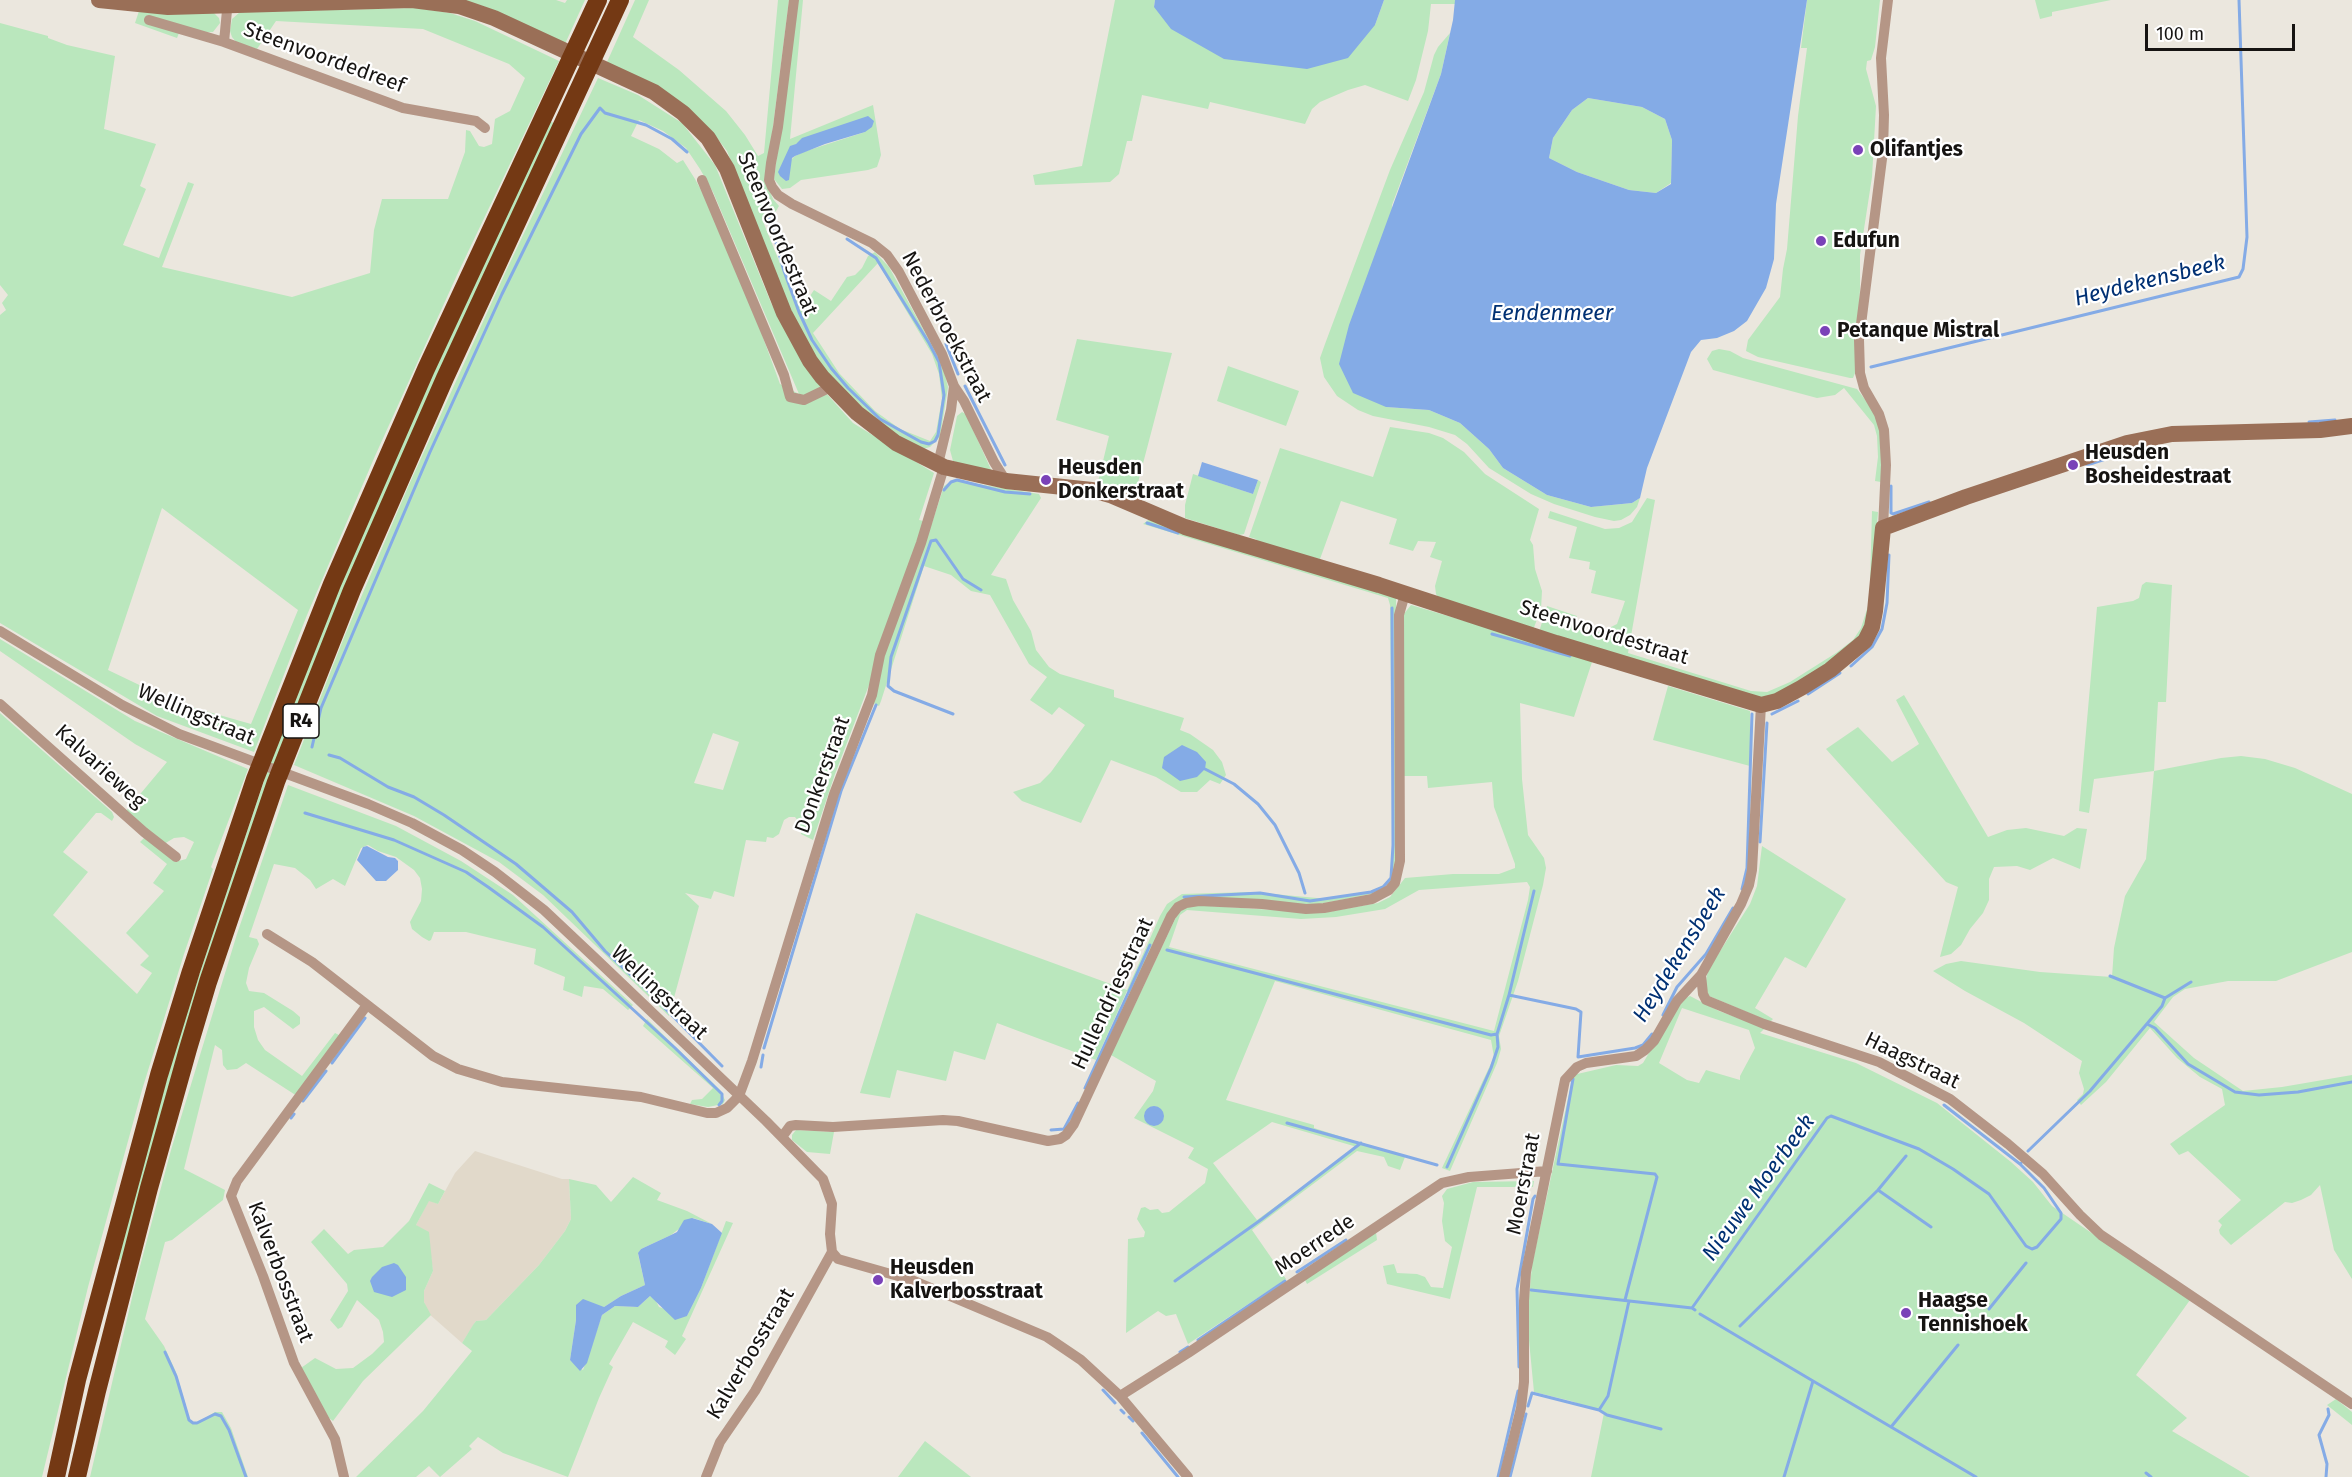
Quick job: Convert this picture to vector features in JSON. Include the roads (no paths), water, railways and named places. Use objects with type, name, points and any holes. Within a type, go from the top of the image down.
[{"type":"highway","name":"R4","points":[[56,1477],[77,1380],[159,1075],[194,961],[255,779],[332,584],[426,369],[598,0]]},
{"type":"highway","name":"R4","points":[[77,1477],[149,1188],[182,1071],[208,982],[276,782],[352,590],[417,442],[620,0]]},
{"type":"street","name":"Steenvoordestraat","points":[[99,0],[142,6],[228,2],[429,1],[478,12],[654,92],[683,113],[718,152],[732,181],[783,313],[810,361],[831,387],[878,431],[896,443],[941,466],[1006,481],[1092,490],[1110,495],[1185,527],[1761,705]]},
{"type":"street","name":"Nederbroekstraat","points":[[794,0],[769,180],[772,187],[778,195],[792,204],[872,243],[886,255],[899,272],[942,354],[954,386],[1006,481]]},
{"type":"street","points":[[1701,975],[1741,904],[1749,885],[1752,870],[1761,705],[1778,702],[1830,670],[1865,641],[1872,627],[1886,465],[1884,430],[1879,414],[1864,388],[1860,373],[1859,340],[1883,151],[1881,58],[1888,0]]},
{"type":"street","points":[[224,42],[228,2]]},
{"type":"street","name":"Steenvoordedreef","points":[[149,20],[224,42],[403,108],[476,121],[485,128]]},
{"type":"street","points":[[702,180],[784,375],[790,397],[804,400],[831,387]]},
{"type":"street","name":"Donkerstraat","points":[[740,1096],[834,794],[872,695],[880,655],[921,543],[941,466],[954,386]]},
{"type":"street","points":[[1882,528],[2127,443],[2172,434],[2352,426]]},
{"type":"street","name":"Hullendriesstraat","points":[[782,1137],[790,1126],[796,1125],[843,1126],[943,1120],[958,1121],[1048,1141],[1060,1139],[1074,1124],[1171,916],[1178,908],[1186,903],[1199,901],[1315,909],[1372,899],[1389,890],[1395,883],[1400,861],[1399,615],[1405,594]]},
{"type":"street","name":"Wellingstraat","points":[[0,632],[122,705],[179,734],[368,804],[435,835],[520,890],[740,1096],[823,1179],[832,1204],[830,1230],[832,1252]]},
{"type":"street","name":"Kalvarieweg","points":[[0,704],[144,832],[176,857]]},
{"type":"street","points":[[267,934],[312,962],[433,1056],[458,1070],[529,1087],[641,1097],[707,1113],[716,1113],[740,1096]]},
{"type":"street","name":"Moerstraat","points":[[1504,1477],[1523,1394],[1526,1272],[1565,1080],[1586,1063],[1636,1056],[1645,1050],[1654,1041],[1677,1000],[1701,975]]},
{"type":"street","name":"Haagstraat","points":[[1701,975],[1706,1000],[1755,1021],[1879,1062],[1950,1099],[2043,1174],[2101,1235],[2352,1404]]},
{"type":"street","name":"Kalverbosstraat","points":[[344,1477],[335,1439],[294,1363],[231,1196],[237,1181],[367,1005]]},
{"type":"street","name":"Moerrede","points":[[1120,1396],[1442,1183],[1469,1177],[1547,1171]]},
{"type":"street","points":[[832,1252],[838,1259],[912,1280],[1047,1337],[1081,1360],[1120,1396],[1188,1477]]},
{"type":"street","name":"Kalverbosstraat","points":[[706,1477],[720,1442],[755,1391],[832,1252]]},
{"type":"water","points":[[1155,0],[1384,0],[1375,25],[1348,58],[1307,69],[1224,59],[1171,29],[1154,7]]},
{"type":"water","name":"Eendenmeer","points":[[1455,0],[1807,0],[1776,204],[1774,259],[1766,288],[1747,321],[1734,331],[1717,338],[1701,340],[1691,352],[1647,468],[1640,498],[1632,503],[1591,507],[1547,495],[1503,468],[1489,449],[1460,423],[1429,410],[1386,407],[1353,393],[1339,364],[1349,325],[1441,74]],"holes":[[[1588,98],[1642,107],[1665,119],[1672,140],[1671,184],[1656,193],[1629,190],[1577,172],[1549,158],[1553,138],[1572,110]]]},
{"type":"water","points":[[868,116],[874,121],[872,127],[865,132],[795,156],[792,158],[789,180],[786,181],[780,176],[778,172],[790,146],[802,138]]},
{"type":"water","points":[[1202,462],[1258,480],[1253,494],[1198,476]]},
{"type":"water","points":[[1182,745],[1197,752],[1206,762],[1205,769],[1197,777],[1180,781],[1162,768],[1164,757]]},
{"type":"water","points":[[367,846],[398,861],[398,870],[386,881],[376,881],[357,860],[363,847]]},
{"type":"water","points":[[1154,1106],[1161,1109],[1164,1116],[1161,1123],[1154,1126],[1147,1123],[1144,1116],[1147,1109]]},
{"type":"water","points":[[692,1218],[712,1224],[722,1233],[701,1288],[687,1316],[675,1320],[650,1296],[638,1307],[615,1306],[602,1315],[587,1363],[580,1371],[570,1360],[576,1305],[583,1299],[604,1307],[645,1285],[638,1253],[641,1249],[677,1232],[684,1220]]},
{"type":"water","points":[[394,1263],[406,1277],[406,1290],[392,1297],[374,1292],[370,1281],[372,1277],[382,1267]]},
{"type":"waterway","name":"Heydekensbeek","points":[[1871,367],[2239,277],[2243,269],[2247,237],[2239,0]]},
{"type":"waterway","points":[[312,747],[321,708],[430,452],[502,294],[581,134],[600,108],[605,113],[646,125],[672,139],[687,152]]},
{"type":"waterway","points":[[765,204],[784,271],[799,312],[812,340],[831,368],[880,419],[921,442],[929,444],[935,441],[938,435],[944,395],[939,362],[876,258],[847,239]]},
{"type":"waterway","points":[[946,344],[958,374]]},
{"type":"waterway","points":[[965,386],[1005,465]]},
{"type":"waterway","points":[[2309,422],[2335,420]]},
{"type":"waterway","points":[[2087,465],[2118,455]]},
{"type":"waterway","points":[[944,490],[951,482],[957,480],[1005,492],[1030,494]]},
{"type":"waterway","points":[[1891,486],[1891,513],[1893,514],[1929,502]]},
{"type":"waterway","points":[[1147,523],[1178,533]]},
{"type":"waterway","points":[[953,714],[894,691],[888,686],[891,657],[931,541],[936,540],[963,579],[981,590]]},
{"type":"waterway","name":"Heydekensbeek","points":[[1851,666],[1872,647],[1882,629],[1887,603],[1889,555]]},
{"type":"waterway","points":[[1184,897],[1260,893],[1310,901],[1371,892],[1383,887],[1391,878],[1393,845],[1392,608]]},
{"type":"waterway","points":[[1492,634],[1570,656]]},
{"type":"waterway","name":"Heydekensbeek","points":[[1808,694],[1840,673]]},
{"type":"waterway","name":"Heydekensbeek","points":[[1772,714],[1798,701]]},
{"type":"waterway","points":[[764,1048],[841,791],[876,705]]},
{"type":"waterway","name":"Heydekensbeek","points":[[1742,889],[1747,868],[1752,714]]},
{"type":"waterway","points":[[1760,842],[1767,723]]},
{"type":"waterway","points":[[329,755],[340,758],[388,787],[414,797],[516,864],[572,912],[605,951],[722,1066]]},
{"type":"waterway","points":[[1205,769],[1234,784],[1258,804],[1275,825],[1299,873],[1305,893]]},
{"type":"waterway","points":[[305,813],[394,840],[466,872],[488,887],[543,927],[675,1048],[722,1094],[722,1101],[719,1105]]},
{"type":"waterway","points":[[1509,995],[1534,891]]},
{"type":"waterway","name":"Heydekensbeek","points":[[1663,1015],[1677,987],[1706,954],[1733,908]]},
{"type":"waterway","name":"Heydekensbeek","points":[[1085,1088],[1150,945]]},
{"type":"waterway","name":"Heydekensbeek","points":[[1167,950],[1491,1035],[1497,1034],[1509,995],[1576,1009],[1581,1012],[1578,1057],[1635,1048],[1643,1045],[1652,1034]]},
{"type":"waterway","name":"Nieuwe Moerbeek","points":[[2110,976],[2165,998],[2191,982]]},
{"type":"waterway","name":"Nieuwe Moerbeek","points":[[2028,1151],[2090,1091],[2162,1006],[2165,998]]},
{"type":"waterway","points":[[332,1063],[365,1018]]},
{"type":"waterway","name":"Nieuwe Moerbeek","points":[[2147,1024],[2155,1028],[2188,1064],[2235,1092],[2259,1095],[2298,1092],[2352,1082]]},
{"type":"waterway","points":[[1447,1167],[1491,1068],[1498,1047],[1497,1034]]},
{"type":"waterway","points":[[761,1067],[763,1055]]},
{"type":"waterway","points":[[303,1101],[326,1071]]},
{"type":"waterway","points":[[1573,1079],[1558,1164],[1655,1174],[1657,1177],[1625,1300]]},
{"type":"waterway","name":"Heydekensbeek","points":[[1051,1130],[1064,1129],[1078,1103]]},
{"type":"waterway","points":[[1944,1105],[2020,1164]]},
{"type":"waterway","points":[[291,1118],[294,1114]]},
{"type":"waterway","name":"Nieuwe Moerbeek","points":[[1692,1308],[1827,1118],[1831,1116],[1919,1149],[1953,1169],[1989,1194],[2026,1246],[2032,1249],[2037,1247],[2061,1219],[2061,1213],[2044,1188],[2021,1163]]},
{"type":"waterway","points":[[1287,1123],[1437,1165]]},
{"type":"waterway","points":[[1175,1281],[1262,1219],[1361,1143]]},
{"type":"waterway","points":[[1740,1326],[1878,1190],[1906,1156]]},
{"type":"waterway","points":[[1878,1190],[1931,1227]]},
{"type":"waterway","points":[[1519,1367],[1517,1289],[1535,1196]]},
{"type":"waterway","points":[[1297,1272],[1346,1240]]},
{"type":"waterway","points":[[1989,1309],[2026,1263]]},
{"type":"waterway","points":[[1198,1340],[1285,1281]]},
{"type":"waterway","points":[[1531,1290],[1695,1310]]},
{"type":"waterway","points":[[1528,1406],[1532,1393],[1599,1410],[1608,1396],[1629,1301]]},
{"type":"waterway","name":"Nieuwe Moerbeek","points":[[1700,1314],[1813,1381],[1784,1477]]},
{"type":"waterway","points":[[1891,1427],[1958,1345]]},
{"type":"waterway","points":[[1180,1352],[1188,1347]]},
{"type":"waterway","points":[[165,1352],[176,1376],[189,1420],[197,1423],[215,1414],[221,1416],[229,1430],[246,1477]]},
{"type":"waterway","points":[[1813,1381],[1976,1477]]},
{"type":"waterway","points":[[1103,1390],[1115,1403]]},
{"type":"waterway","points":[[1498,1477],[1518,1391]]},
{"type":"waterway","points":[[2326,1477],[2327,1464],[2319,1435],[2329,1415],[2328,1409]]},
{"type":"waterway","points":[[1121,1410],[1124,1413]]},
{"type":"waterway","points":[[1599,1410],[1607,1415],[1661,1429]]},
{"type":"waterway","points":[[1510,1477],[1526,1414]]},
{"type":"waterway","points":[[1129,1417],[1133,1421]]},
{"type":"waterway","points":[[1142,1433],[1178,1477]]},
{"type":"waterway","points":[[2146,1473],[2151,1477]]},
{"type":"place","name":"Olifantjes","points":[[1858,150]]},
{"type":"place","name":"Edufun","points":[[1821,241]]},
{"type":"place","name":"Petanque Mistral","points":[[1825,331]]},
{"type":"place","name":"Heusden Bosheidestraat","points":[[2073,465]]},
{"type":"place","name":"Heusden Donkerstraat","points":[[1046,480]]},
{"type":"place","name":"Heusden Kalverbosstraat","points":[[878,1280]]},
{"type":"place","name":"Haagse Tennishoek","points":[[1906,1313]]}]
